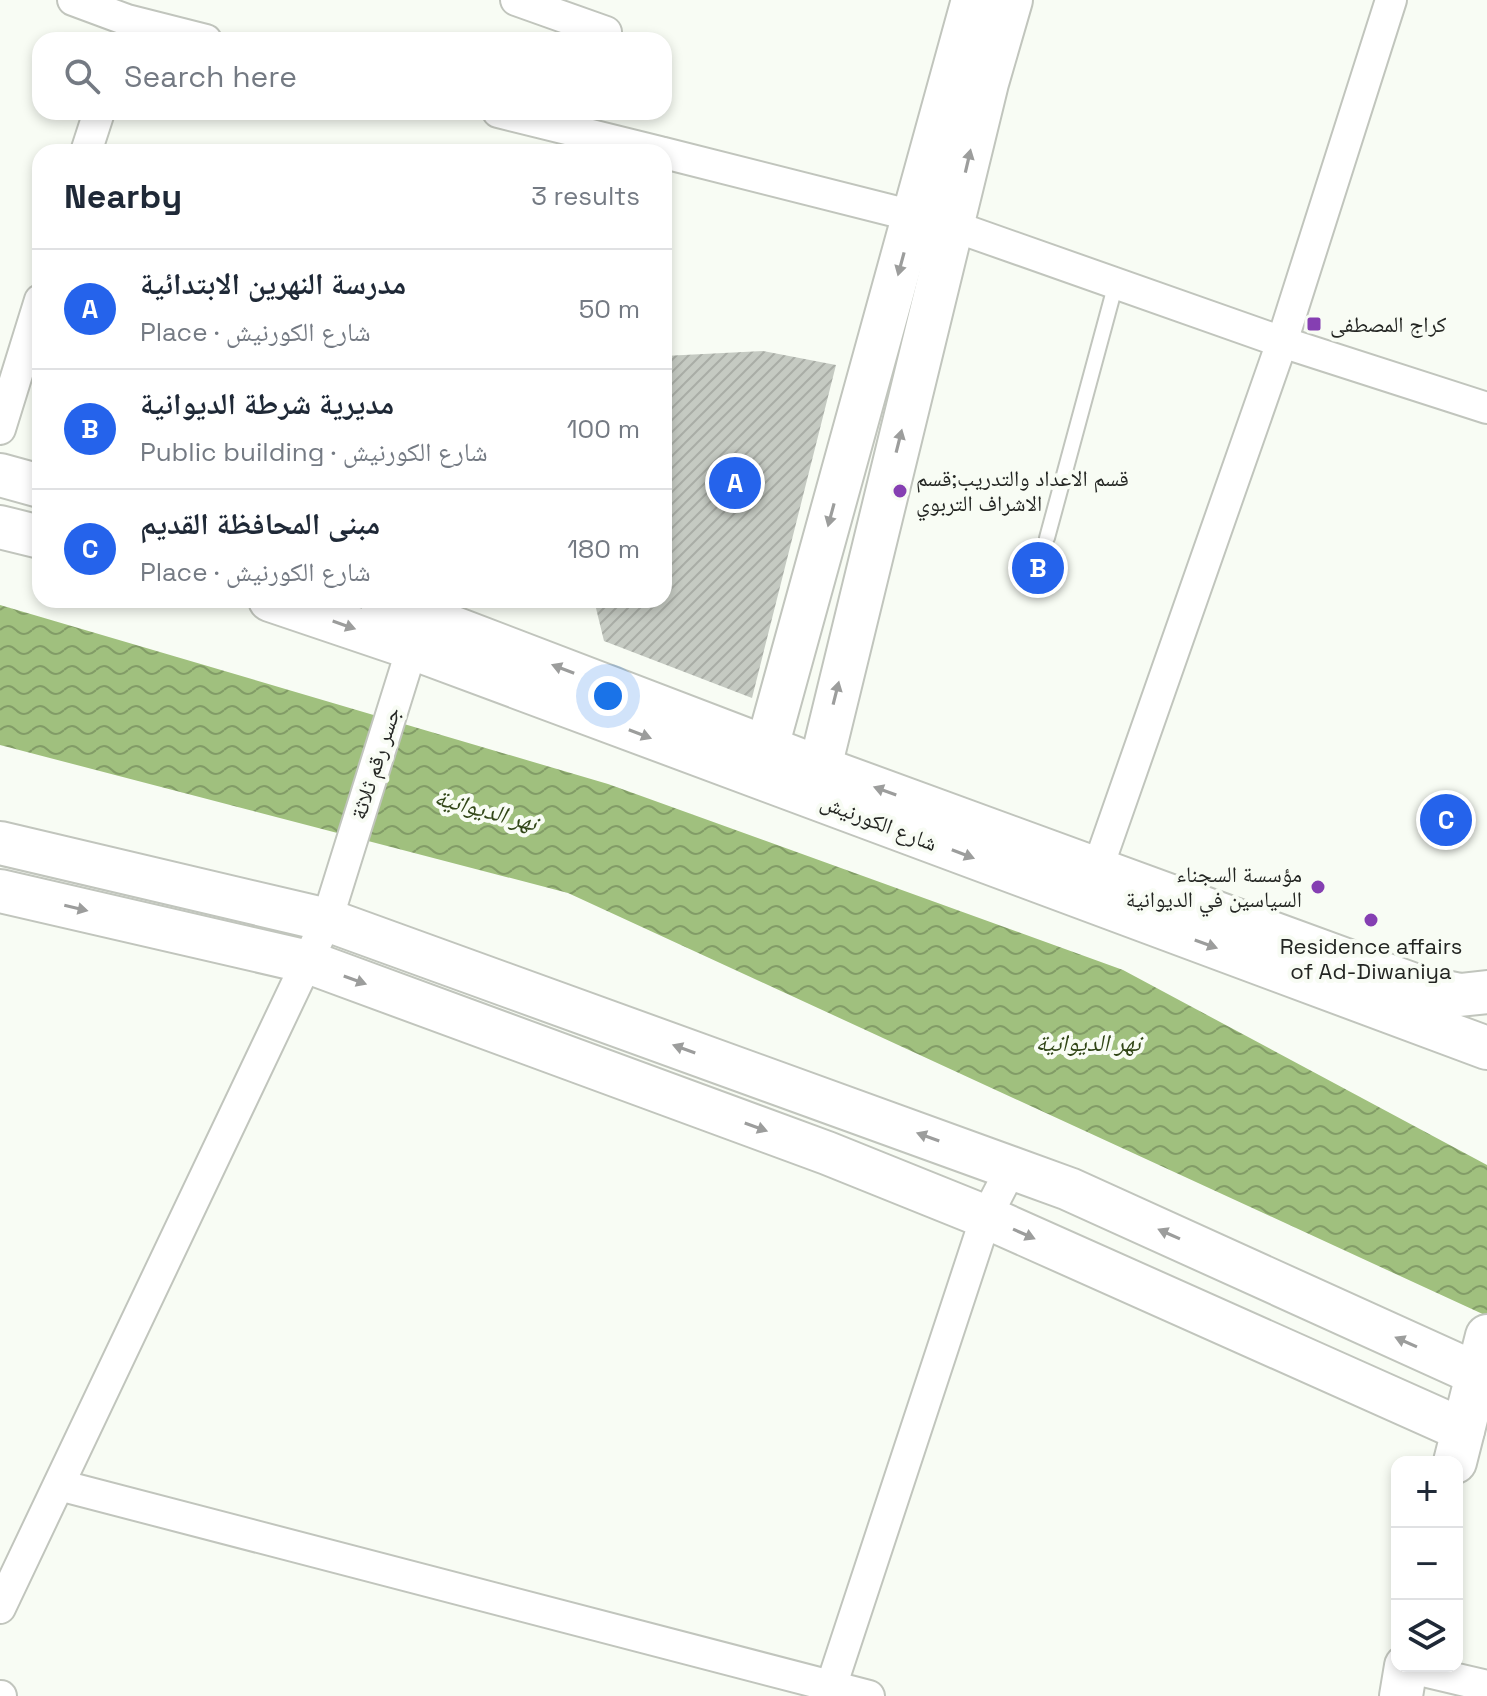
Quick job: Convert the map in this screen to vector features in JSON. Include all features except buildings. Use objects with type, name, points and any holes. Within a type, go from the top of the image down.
[{"type":"main road","points":[[815,782],[934,220],[973,0]]},
{"type":"main road","points":[[761,762],[934,220],[1011,0]]},
{"type":"main road","points":[[0,475],[32,484]]},
{"type":"main road","points":[[0,527],[32,535]]},
{"type":"main road","name":"شارع الكورنيش","points":[[290,608],[409,657],[761,762]]},
{"type":"main road","name":"شارع الكورنيش","points":[[400,608],[761,762],[1487,1048]]},
{"type":"main road","name":"شارع الكورنيش","points":[[815,782],[1098,867],[1417,986],[1460,995],[1487,992]]},
{"type":"main road","points":[[0,843],[327,920],[1012,1167],[1482,1355],[1465,1451],[986,1217],[827,1153],[308,962],[0,891]]},
{"type":"main road","points":[[1401,1696],[1405,1672]]},
{"type":"street","points":[[73,0],[127,20],[174,32]]},
{"type":"street","points":[[516,0],[606,32]]},
{"type":"street","points":[[1098,867],[1282,342],[1391,0]]},
{"type":"street","points":[[89,144],[96,120]]},
{"type":"street","points":[[531,120],[629,144]]},
{"type":"street","points":[[672,154],[934,220],[1282,342],[1487,408]]},
{"type":"street","points":[[0,429],[32,326]]},
{"type":"street","name":"جسر رقم ثلاثة","points":[[0,1608],[327,920],[409,657]]},
{"type":"street","points":[[830,1690],[986,1217],[1012,1167]]},
{"type":"street","points":[[59,1485],[830,1690],[869,1696]]},
{"type":"street","points":[[1430,1672],[1487,1686]]},
{"type":"lane","points":[[1047,538],[1116,283]]},
{"type":"water","name":"نهر الديوانية","points":[[0,605],[608,784],[1123,970],[1487,1165],[1487,1316],[568,893],[0,745]]},
{"type":"place","name":"كراج المصطفى","points":[[1314,324]]},
{"type":"place","name":"مدرسة النهرين الابتدائية","points":[[735,483]]},
{"type":"place","name":"قسم الاعداد والتدريب;قسم الاشراف التربوي","points":[[900,491]]},
{"type":"place","name":"مديرية شرطة الديوانية","points":[[1038,568]]},
{"type":"place","name":"مبنى المحافظة القديم","points":[[1446,820]]},
{"type":"place","name":"مؤسسة السجناء السياسين في الديوانية","points":[[1318,887]]},
{"type":"place","name":"Residence affairs of Ad-Diwaniya","points":[[1371,920]]}]
